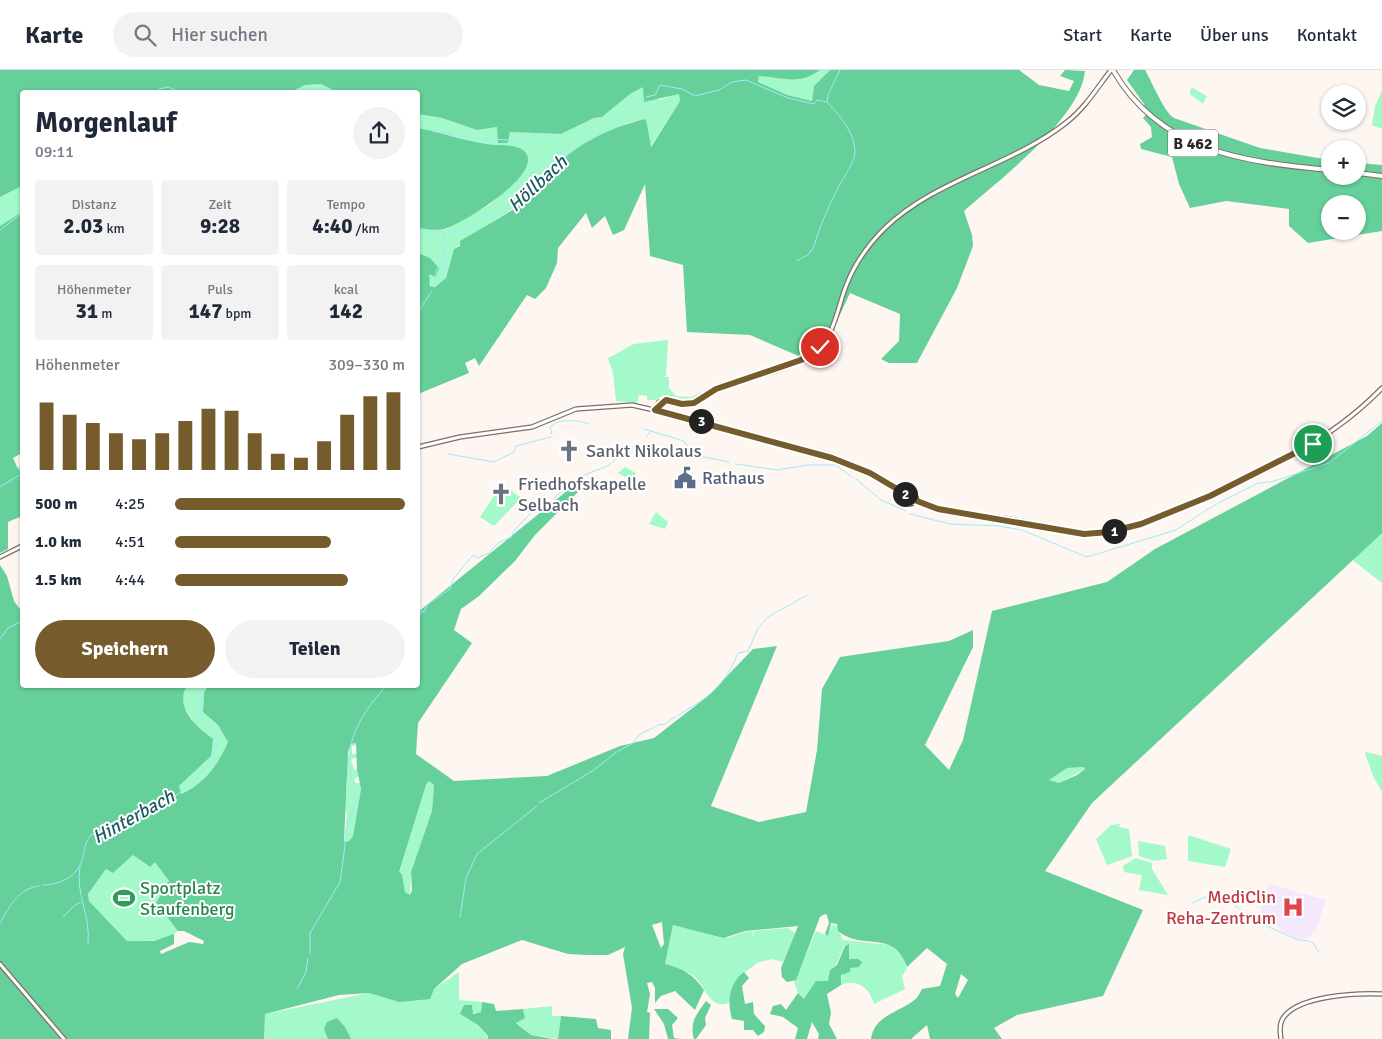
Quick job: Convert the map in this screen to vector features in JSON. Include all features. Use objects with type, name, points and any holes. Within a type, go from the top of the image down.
[{"type":"main road","points":[[655,410],[658,403],[663,400],[694,403],[716,389],[801,360],[820,347],[831,332],[851,275],[866,250],[884,230],[920,202],[1056,130],[1078,112],[1113,71]]},
{"type":"main road","name":"B 462","points":[[1113,71],[1130,95],[1147,113],[1163,126],[1198,145],[1240,158],[1321,169]]},
{"type":"main road","points":[[1366,174],[1382,176]]},
{"type":"main road","points":[[909,496],[908,501],[911,504],[917,501],[956,513],[1021,521],[1084,534],[1126,529],[1210,496],[1294,455],[1328,433],[1382,388]]},
{"type":"main road","points":[[420,447],[460,437],[532,427],[582,408],[616,404],[655,410],[832,458],[870,473],[909,496],[915,495],[917,501]]},
{"type":"main road","points":[[0,558],[20,547]]},
{"type":"main road","points":[[0,964],[64,1039]]},
{"type":"main road","points":[[1281,1039],[1282,1020],[1289,1011],[1299,1004],[1351,995],[1382,994]]},
{"type":"shaded area","name":"MediClin Reha-Zentrum","points":[[1268,884],[1326,900],[1317,928],[1309,937],[1302,940],[1282,933],[1270,917],[1259,915]]},
{"type":"green space","points":[[0,70],[820,70],[812,75],[797,79],[759,76],[758,82],[787,95],[812,101],[814,86],[830,70],[1019,70],[1039,85],[1069,91],[1074,81],[1060,76],[1065,70],[1085,71],[1080,89],[1054,128],[1017,165],[964,211],[972,235],[973,246],[957,288],[917,363],[889,363],[881,359],[899,341],[900,314],[850,293],[817,364],[750,335],[687,332],[683,265],[650,256],[645,184],[624,230],[613,235],[605,216],[592,228],[586,213],[558,248],[557,263],[546,288],[535,299],[527,295],[479,366],[475,358],[465,363],[469,373],[420,393],[420,254],[430,258],[439,268],[436,277],[429,274],[430,286],[435,287],[446,278],[454,249],[460,246],[460,241],[523,203],[539,188],[561,161],[579,147],[612,130],[646,119],[651,147],[680,101],[679,94],[644,102],[643,87],[630,94],[602,117],[594,118],[561,134],[510,132],[508,143],[498,143],[497,127],[477,130],[442,118],[420,114],[420,90],[333,90],[321,84],[305,85],[295,90],[20,90],[20,187],[0,197]]},
{"type":"green space","points":[[820,70],[830,70],[814,86],[812,101],[787,95],[758,82],[759,76],[812,75]]},
{"type":"green space","points":[[1134,70],[1145,70],[1162,103],[1174,118],[1260,148],[1321,158],[1321,185],[1366,185],[1366,164],[1382,165],[1382,231],[1366,234],[1366,195],[1321,195],[1321,240],[1326,240],[1308,243],[1289,226],[1289,209],[1226,201],[1190,208],[1179,184],[1172,157],[1141,149],[1140,144],[1152,137],[1151,127],[1143,118],[1146,115],[1144,104],[1127,80]]},
{"type":"green space","points":[[321,84],[333,90],[295,90],[305,85]]},
{"type":"green space","points":[[644,86],[660,100],[679,93],[680,101],[650,147],[646,119],[628,123],[592,141],[561,162],[533,194],[454,249],[446,278],[435,287],[431,286],[420,254],[420,228],[443,230],[448,228],[489,205],[516,182],[511,146],[484,144],[420,128],[420,114],[442,118],[477,130],[497,127],[508,143],[510,132],[561,134],[594,118],[602,117],[630,94]]},
{"type":"green space","points":[[1191,87],[1207,96],[1203,104],[1190,94]]},
{"type":"green space","points":[[1382,91],[1382,129],[1372,125],[1375,106]]},
{"type":"green space","points":[[420,128],[477,142],[517,147],[523,150],[528,159],[524,171],[500,196],[484,208],[453,225],[441,230],[420,228]]},
{"type":"green space","points":[[20,187],[20,213],[0,226],[0,197]]},
{"type":"green space","points":[[20,213],[20,454],[13,458],[18,469],[20,468],[20,517],[8,522],[8,549],[0,553],[0,226]]},
{"type":"green space","points":[[668,340],[666,376],[661,377],[669,377],[669,388],[676,396],[692,397],[702,391],[705,394],[693,399],[664,395],[656,400],[647,400],[647,396],[639,395],[637,403],[616,401],[613,373],[608,358],[634,344]]},
{"type":"green space","points":[[1382,423],[1382,533],[1092,803],[1045,871],[1143,910],[1103,996],[1017,1015],[994,1028],[1002,1039],[930,1039],[927,1025],[911,1039],[871,1039],[873,1031],[881,1020],[914,1000],[922,989],[940,986],[947,964],[927,948],[907,967],[901,955],[894,948],[886,944],[848,937],[838,931],[837,924],[831,923],[828,936],[825,934],[829,923],[825,914],[820,917],[796,980],[787,982],[782,977],[781,968],[798,926],[745,931],[724,938],[673,925],[665,964],[688,973],[704,990],[695,1010],[675,991],[661,996],[655,1003],[655,988],[652,982],[647,983],[650,994],[647,1012],[650,1013],[649,1039],[628,1039],[632,1008],[623,954],[625,947],[608,955],[568,954],[522,940],[462,964],[434,989],[430,999],[399,1002],[369,993],[339,995],[265,1014],[264,1039],[0,1039],[0,565],[7,576],[14,601],[20,609],[20,688],[186,688],[183,701],[185,709],[200,729],[213,739],[211,756],[179,786],[181,794],[197,785],[209,773],[220,758],[228,742],[218,725],[203,712],[204,692],[207,688],[420,688],[420,610],[573,486],[582,488],[535,535],[515,561],[479,596],[461,609],[454,630],[472,643],[418,723],[416,754],[454,781],[547,776],[620,746],[654,738],[708,696],[753,649],[777,646],[711,806],[759,822],[806,812],[817,750],[822,689],[840,657],[949,641],[973,630],[973,647],[925,745],[949,770],[963,740],[992,611],[1107,582],[1155,549],[1367,436]],"holes":[[[356,743],[357,769],[361,789],[353,836],[349,841],[344,842],[348,752],[351,744]],[[1084,767],[1085,769],[1077,775],[1059,783],[1049,780],[1067,768]],[[429,781],[434,785],[432,811],[411,872],[412,890],[410,895],[405,892],[402,874],[399,872],[426,785]],[[133,855],[150,867],[155,862],[169,881],[156,903],[178,931],[184,931],[204,941],[203,944],[189,942],[161,954],[160,951],[174,944],[174,934],[154,941],[127,941],[89,901],[88,894],[106,869],[113,873]],[[662,922],[664,944],[661,948],[652,925]],[[961,974],[968,980],[958,998],[955,994]]]},
{"type":"green space","points":[[625,467],[636,473],[631,480],[618,473]]},
{"type":"green space","points":[[1382,478],[1382,583],[1346,555]]},
{"type":"green space","points":[[500,487],[510,490],[521,498],[494,526],[480,517]]},
{"type":"green space","points":[[656,512],[668,522],[665,529],[649,524]]},
{"type":"green space","points":[[185,688],[207,688],[204,692],[203,712],[218,725],[228,742],[220,758],[209,773],[196,785],[180,794],[179,786],[190,775],[196,726],[184,707],[182,693]]},
{"type":"green space","points":[[356,743],[357,745],[352,746],[352,754],[357,754],[357,758],[351,759],[354,770],[357,769],[359,776],[354,780],[356,783],[360,783],[361,789],[353,836],[349,841],[344,842],[347,814],[344,801],[347,789],[346,765],[351,744]]},
{"type":"green space","points":[[1366,752],[1382,756],[1382,792],[1373,776]]},
{"type":"green space","points":[[1084,767],[1085,769],[1059,783],[1048,780],[1067,768]]},
{"type":"green space","points":[[429,781],[434,785],[432,811],[411,872],[410,895],[405,892],[402,874],[399,872],[426,785]]},
{"type":"green space","points":[[1120,824],[1119,827],[1129,829],[1132,856],[1107,865],[1096,839],[1111,825]]},
{"type":"green space","points":[[1188,835],[1231,849],[1225,867],[1188,861]]},
{"type":"green space","points":[[1138,841],[1165,846],[1167,859],[1154,861],[1139,856]]},
{"type":"green space","name":"Sportplatz Staufenberg","points":[[133,855],[149,867],[155,861],[169,881],[156,903],[178,931],[167,938],[127,941],[89,901],[88,894],[106,869],[113,873]]},
{"type":"green space","points":[[1136,858],[1152,863],[1152,869],[1168,895],[1139,890],[1142,875],[1124,872],[1123,866]]},
{"type":"green space","points":[[673,925],[728,938],[753,931],[751,943],[754,931],[788,928],[795,933],[783,962],[772,959],[756,963],[751,956],[756,964],[734,984],[730,1002],[718,1004],[710,997],[695,977],[681,969],[665,964]]},
{"type":"green space","points":[[831,925],[837,926],[843,940],[890,945],[902,954],[907,969],[902,976],[905,989],[874,1004],[869,993],[862,986],[852,983],[841,985],[849,944],[844,946],[836,965],[830,970],[829,981],[804,999],[798,993],[794,982],[816,931],[828,936]]},
{"type":"green space","points":[[849,944],[849,959],[858,959],[862,962],[859,967],[850,968],[850,972],[841,975],[841,985],[827,994],[831,1013],[829,1024],[837,1039],[818,1039],[819,1034],[812,1022],[807,1039],[795,1039],[798,1028],[783,1017],[770,1014],[773,1006],[781,1004],[786,1010],[798,993],[804,999],[816,981],[828,981],[830,970],[837,965],[845,946]]},
{"type":"green space","points":[[459,972],[459,1000],[482,1002],[481,1012],[460,1014],[478,1025],[488,1039],[264,1039],[265,1014],[369,993],[399,1002],[434,989]]},
{"type":"green space","points":[[744,972],[749,978],[742,986],[745,1004],[753,1002],[754,1014],[765,1026],[764,1032],[758,1036],[753,1030],[744,1030],[744,1021],[732,1019],[730,1013],[730,993],[732,987]]},
{"type":"green space","points":[[706,1001],[711,1005],[705,1018],[706,1025],[696,1039],[694,1039],[693,1023]]},
{"type":"green space","points":[[482,1002],[494,1004],[496,1011],[523,1009],[525,1018],[516,1023],[531,1035],[553,1039],[488,1039],[488,1036],[478,1025],[460,1014],[464,1005],[472,1005],[473,1014],[481,1012]]},
{"type":"green space","points":[[552,1006],[552,1016],[561,1016],[558,1039],[531,1035],[516,1022],[525,1018],[523,1009]]},
{"type":"green space","points":[[654,1009],[668,1009],[678,1018],[672,1025],[674,1038],[680,1039],[668,1039],[664,1024]]},
{"type":"green space","points":[[561,1016],[596,1019],[598,1028],[611,1030],[611,1039],[558,1039]]},
{"type":"green space","points":[[337,1018],[345,1027],[351,1039],[328,1039],[324,1029],[327,1022]]},
{"type":"waterway","name":"Höllbach","points":[[646,97],[655,95],[660,85],[682,89],[695,96],[719,90],[732,82],[746,80],[788,98],[814,104],[817,100],[827,102],[828,95],[840,70]]},
{"type":"waterway","points":[[159,89],[168,87],[175,90]]},
{"type":"waterway","name":"Höllbach","points":[[449,232],[470,228],[486,215],[501,216],[509,210],[507,206],[527,192],[561,157],[564,158],[573,149],[613,127],[619,117],[642,98]]},
{"type":"waterway","points":[[797,261],[809,254],[814,246],[828,208],[855,156],[854,144],[849,131],[842,119],[828,103]]},
{"type":"waterway","points":[[420,126],[469,137]]},
{"type":"waterway","points":[[474,138],[524,141],[538,133],[545,134],[565,155]]},
{"type":"waterway","name":"Höllbach","points":[[0,230],[20,215]]},
{"type":"waterway","points":[[420,233],[432,230],[444,232],[446,255],[443,280]]},
{"type":"waterway","points":[[434,287],[437,269],[445,250]]},
{"type":"waterway","points":[[420,309],[432,291]]},
{"type":"waterway","points":[[552,434],[550,427],[558,422],[574,421],[589,424]]},
{"type":"waterway","points":[[910,514],[950,524],[999,526],[1022,530],[1087,557],[1176,530],[1213,506],[1258,483],[1271,482],[1329,463],[1382,421]]},
{"type":"waterway","points":[[644,429],[684,441],[694,455],[729,462]]},
{"type":"waterway","name":"Hinterbach","points":[[646,437],[650,432]]},
{"type":"waterway","points":[[448,454],[494,462],[514,452],[516,446],[551,437]]},
{"type":"waterway","name":"Hinterbach","points":[[622,456],[631,454]]},
{"type":"waterway","name":"Hinterbach","points":[[420,610],[424,612],[427,605],[450,589],[453,579],[473,555],[477,558],[489,553],[498,543],[511,537],[516,528],[536,508],[545,510],[555,502],[555,497],[573,482],[609,465],[616,459]]},
{"type":"waterway","points":[[736,464],[777,470],[808,465],[836,465],[852,477]]},
{"type":"waterway","points":[[20,466],[18,468],[20,472]]},
{"type":"waterway","points":[[0,487],[20,475]]},
{"type":"waterway","points":[[856,479],[881,500],[906,511]]},
{"type":"waterway","points":[[539,803],[594,770],[615,753],[633,743],[639,735],[660,724],[663,725],[698,703],[724,679],[738,653],[748,651],[758,628],[768,617],[807,595]]},
{"type":"waterway","points":[[0,639],[8,628],[20,622]]},
{"type":"waterway","name":"Hinterbach","points":[[43,885],[59,882],[77,870],[91,835],[148,813],[186,788],[206,766],[214,754],[219,740],[200,716],[202,688]]},
{"type":"waterway","points":[[351,774],[349,761],[353,737],[371,704],[384,688]]},
{"type":"waterway","points":[[310,953],[310,933],[340,882],[348,824],[354,805],[359,799],[359,791]]},
{"type":"waterway","points":[[460,917],[466,878],[477,854],[537,806]]},
{"type":"waterway","points":[[80,866],[81,896],[87,923],[88,944]]},
{"type":"waterway","name":"Hinterbach","points":[[0,923],[20,894],[39,886]]},
{"type":"waterway","points":[[1192,903],[1205,897],[1225,897],[1253,920],[1298,940],[1309,941],[1313,943],[1319,952]]},
{"type":"waterway","points":[[63,917],[75,905],[81,902]]},
{"type":"waterway","points":[[297,989],[306,972],[308,958]]},
{"type":"place","name":"Sankt Nikolaus","points":[[569,451]]},
{"type":"place","name":"Rathaus","points":[[685,478]]},
{"type":"place","name":"Friedhofskapelle Selbach","points":[[501,494]]},
{"type":"place","name":"Sportplatz Staufenberg","points":[[124,898]]},
{"type":"place","name":"MediClin Reha-Zentrum","points":[[1293,907]]},
{"type":"route","points":[[820,347],[808,357],[792,364],[716,389],[698,402],[682,404],[663,400],[655,410],[711,423],[760,439],[832,458],[859,468],[909,496],[915,495],[917,501],[938,509],[1021,521],[1084,534],[1100,534],[1141,524],[1210,496],[1313,444]]}]
